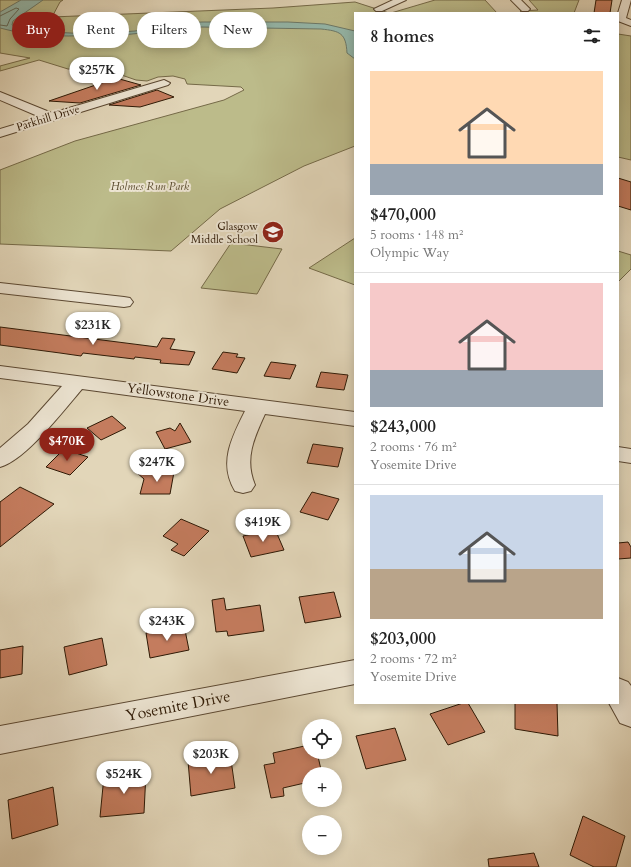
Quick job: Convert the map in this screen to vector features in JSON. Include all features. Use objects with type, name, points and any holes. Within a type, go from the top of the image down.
[{"type":"street","points":[[379,9],[400,0]]},
{"type":"street","points":[[516,0],[525,9]]},
{"type":"street","points":[[627,0],[621,20],[631,23]]},
{"type":"street","name":"Parkhill Drive","points":[[0,133],[164,83]]},
{"type":"street","points":[[0,96],[51,117]]},
{"type":"street","points":[[0,288],[124,302]]},
{"type":"street","name":"Yellowstone Drive","points":[[0,372],[354,419]]},
{"type":"street","points":[[0,460],[36,429],[77,382]]},
{"type":"street","points":[[243,485],[236,467],[237,455],[258,406]]},
{"type":"street","points":[[619,454],[631,456]]},
{"type":"street","name":"Yosemite Drive","points":[[0,740],[354,672]]},
{"type":"street","points":[[619,693],[631,714]]},
{"type":"green space","name":"Holmes Run Park","points":[[0,0],[63,0],[60,2],[55,12],[12,12],[12,48],[65,48],[65,16],[73,16],[73,48],[129,48],[129,14],[137,14],[137,48],[201,48],[201,12],[175,12],[273,8],[355,2],[386,12],[354,12],[354,146],[304,166],[220,209],[171,251],[0,244],[0,170],[75,141],[224,100],[244,90],[241,87],[187,84],[185,79],[173,76],[158,77],[147,81],[136,80],[110,71],[68,69],[39,60],[0,71],[0,66],[30,58],[0,53]]},
{"type":"green space","points":[[435,0],[485,0],[496,12],[394,12]]},
{"type":"green space","points":[[529,0],[579,0],[574,12],[520,11],[538,10]]},
{"type":"green space","points":[[619,34],[631,36],[631,160],[619,157]]},
{"type":"green space","points":[[354,239],[354,285],[309,268]]},
{"type":"green space","points":[[231,243],[282,249],[257,294],[201,288]]},
{"type":"green space","points":[[619,251],[631,255],[631,269],[619,281]]},
{"type":"water","points":[[21,0],[43,0],[26,12],[12,12],[12,31],[0,28],[0,12]]},
{"type":"water","points":[[201,22],[209,22],[209,27],[201,27]]},
{"type":"water","points":[[267,22],[325,24],[354,31],[354,58],[347,53],[345,41],[341,34],[321,29],[267,28]]},
{"type":"water","points":[[129,31],[137,31],[137,33],[129,34]]},
{"type":"water","points":[[65,33],[73,33],[73,36],[65,36]]},
{"type":"building","points":[[596,0],[612,0],[610,12],[594,12]]},
{"type":"building","points":[[116,78],[141,85],[80,103],[49,101]]},
{"type":"building","points":[[157,90],[174,97],[140,107],[109,105]]},
{"type":"building","points":[[619,178],[631,182],[631,210],[619,206]]},
{"type":"building","points":[[0,327],[157,347],[162,338],[175,339],[170,349],[195,352],[189,365],[160,363],[161,360],[135,357],[134,359],[83,353],[81,356],[0,345]]},
{"type":"building","points":[[223,352],[238,354],[236,357],[245,358],[237,373],[212,369]]},
{"type":"building","points":[[271,362],[296,365],[290,379],[264,376]]},
{"type":"building","points":[[321,372],[348,375],[344,390],[316,387]]},
{"type":"building","points":[[112,416],[126,428],[101,440],[87,428]]},
{"type":"building","points":[[180,423],[191,442],[165,449],[156,432],[170,428],[175,431]]},
{"type":"building","points":[[313,444],[343,448],[338,467],[307,463]]},
{"type":"building","points":[[64,449],[88,457],[70,475],[46,467]]},
{"type":"building","points":[[136,472],[174,472],[170,494],[140,494],[144,479]]},
{"type":"building","points":[[20,487],[54,504],[0,547],[0,502]]},
{"type":"building","points":[[312,492],[339,499],[328,520],[300,512]]},
{"type":"building","points":[[181,519],[209,531],[184,556],[171,550],[178,544],[163,536]]},
{"type":"building","points":[[275,529],[284,550],[251,557],[243,536]]},
{"type":"building","points":[[628,542],[631,547],[631,558],[619,559],[619,543]]},
{"type":"building","points":[[334,592],[341,617],[305,623],[299,597]]},
{"type":"building","points":[[224,598],[226,610],[260,605],[264,631],[228,636],[227,631],[216,632],[212,600]]},
{"type":"building","points":[[184,625],[189,650],[150,658],[146,633]]},
{"type":"building","points":[[102,638],[107,665],[69,675],[64,647]]},
{"type":"building","points":[[23,646],[22,674],[0,678],[0,650]]},
{"type":"building","points":[[460,704],[469,704],[485,732],[448,745],[430,714]]},
{"type":"building","points":[[515,704],[557,704],[558,736],[515,729]]},
{"type":"building","points":[[395,728],[406,760],[366,769],[356,736]]},
{"type":"building","points":[[302,747],[302,759],[319,759],[320,767],[302,767],[302,784],[283,788],[284,796],[271,798],[264,765],[275,763],[273,753]]},
{"type":"building","points":[[230,753],[235,788],[191,796],[188,761]]},
{"type":"building","points":[[146,772],[144,813],[100,817],[104,776]]},
{"type":"building","points":[[53,787],[58,825],[12,839],[8,800]]},
{"type":"building","points":[[583,816],[625,836],[616,867],[594,867],[570,855]]},
{"type":"building","points":[[534,853],[539,867],[489,867],[488,859]]},
{"type":"place","name":"Glasgow Middle School","points":[[273,232]]}]
